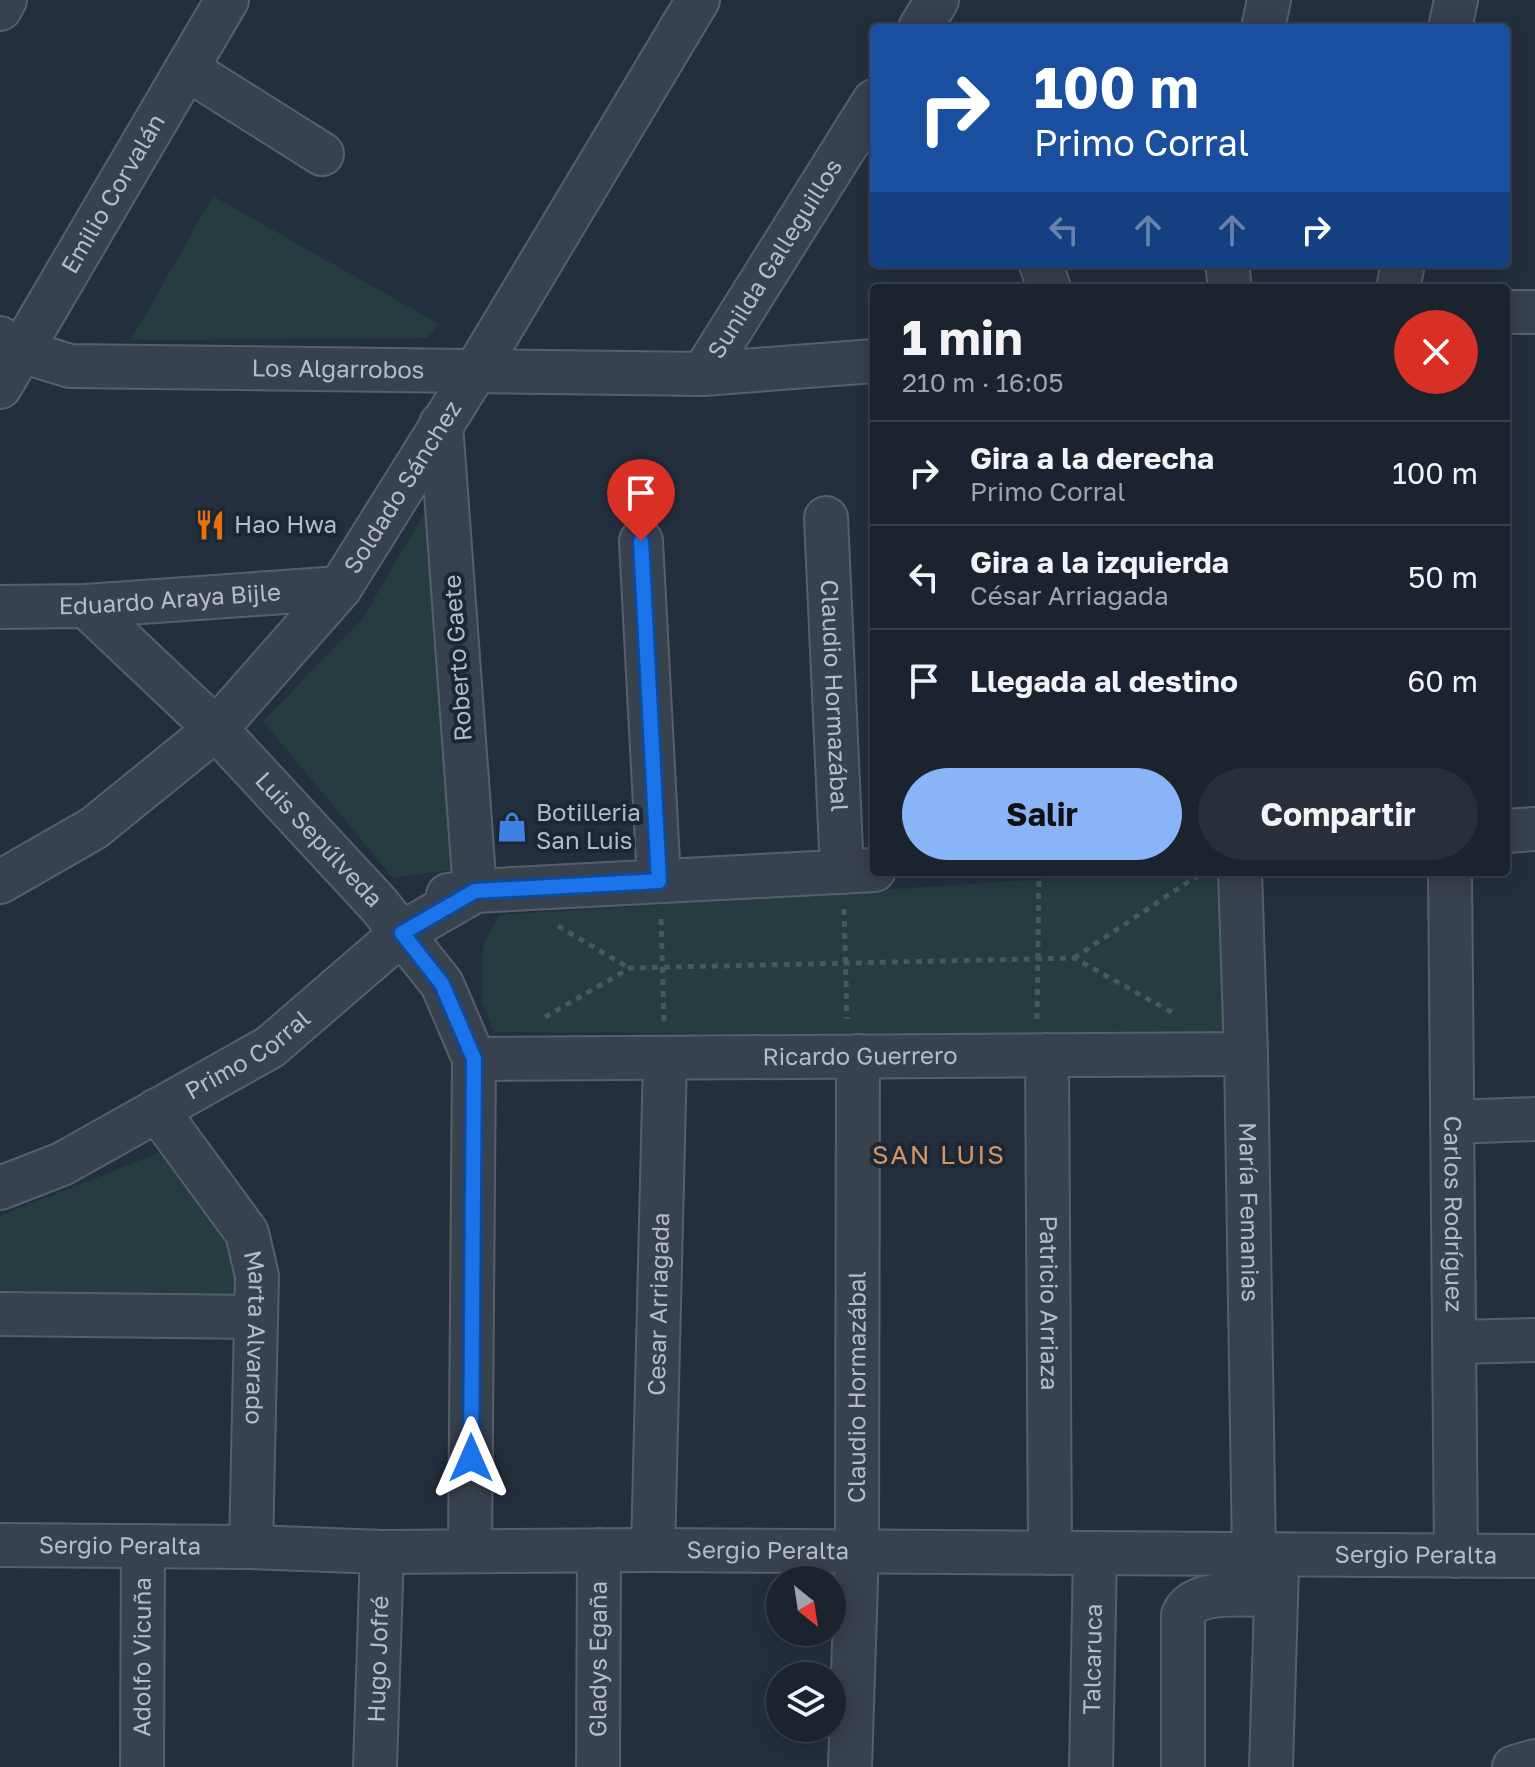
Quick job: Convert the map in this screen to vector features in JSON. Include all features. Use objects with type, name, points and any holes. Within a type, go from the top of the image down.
[{"type":"street","points":[[0,9],[5,0]]},
{"type":"street","name":"Emilio Corvalán","points":[[0,387],[11,344],[187,69],[227,0]]},
{"type":"street","name":"Soldado Sánchez","points":[[0,882],[94,828],[216,729],[340,588],[475,372],[698,0]]},
{"type":"street","points":[[922,24],[937,0]]},
{"type":"street","points":[[950,0],[959,24]]},
{"type":"street","points":[[1264,24],[1269,0]]},
{"type":"street","points":[[1451,24],[1456,0]]},
{"type":"street","points":[[187,69],[322,154]]},
{"type":"street","name":"Sunilda Galleguillos","points":[[703,374],[870,107]]},
{"type":"street","points":[[1510,312],[1535,312]]},
{"type":"street","name":"Los Algarrobos","points":[[11,344],[70,366],[703,374],[870,361]]},
{"type":"street","name":"Roberto Gaete","points":[[441,424],[475,891]]},
{"type":"street","name":"Claudio Hormazábal","points":[[826,518],[858,871]]},
{"type":"street","points":[[641,541],[659,881]]},
{"type":"street","name":"Eduardo Araya Bijle","points":[[0,607],[86,606],[340,588]]},
{"type":"street","name":"Luis Sepúlveda","points":[[86,606],[216,729],[390,919],[442,984],[474,1059],[470,1551]]},
{"type":"street","points":[[1510,831],[1535,829]]},
{"type":"street","points":[[390,919],[475,891],[858,871]]},
{"type":"street","name":"María Femanias","points":[[1240,876],[1266,1554],[1276,1595],[1271,1767]]},
{"type":"street","name":"Carlos Rodríguez","points":[[1450,876],[1456,1556]]},
{"type":"street","name":"Primo Corral","points":[[0,1188],[62,1164],[270,1047],[390,919]]},
{"type":"street","name":"Ricardo Guerrero","points":[[474,1059],[1246,1054]]},
{"type":"street","name":"Patricio Arriaza","points":[[1042,1055],[1050,1553]]},
{"type":"street","name":"Claudio Hormazábal","points":[[850,1767],[857,1551],[853,1056]]},
{"type":"street","name":"Cesar Arriagada","points":[[653,1550],[665,1058]]},
{"type":"street","name":"Marta Alvarado","points":[[157,1110],[247,1233],[257,1276],[251,1547]]},
{"type":"street","points":[[1452,1122],[1535,1119]]},
{"type":"street","points":[[0,1314],[256,1317]]},
{"type":"street","points":[[1454,1342],[1535,1340]]},
{"type":"street","name":"Sergio Peralta","points":[[0,1545],[251,1547],[382,1552],[653,1550],[1535,1556]]},
{"type":"street","name":"Adolfo Vicuña","points":[[142,1767],[143,1546]]},
{"type":"street","name":"Gladys Egaña","points":[[598,1767],[599,1550]]},
{"type":"street","name":"Hugo Jofré","points":[[375,1767],[382,1552]]},
{"type":"street","name":"Talcaruca","points":[[1091,1767],[1095,1553]]},
{"type":"street","points":[[1183,1767],[1183,1615],[1186,1607],[1204,1596],[1276,1595]]},
{"type":"street","points":[[1514,1767],[1535,1761]]},
{"type":"path","points":[[853,1056],[845,963],[858,871]]},
{"type":"path","points":[[1039,876],[1037,958],[1042,1055]]},
{"type":"path","points":[[1074,958],[1196,876]]},
{"type":"path","points":[[659,881],[665,1058]]},
{"type":"path","points":[[539,1021],[630,968],[1037,958],[1074,958],[1180,1017]]},
{"type":"green space","points":[[213,196],[439,324],[427,338],[131,340]]},
{"type":"green space","points":[[436,493],[458,869],[393,878],[263,721],[363,618]]},
{"type":"green space","points":[[1091,876],[1230,876],[1232,1037],[494,1032],[482,1002],[483,946],[499,915]]},
{"type":"green space","points":[[168,1149],[239,1253],[238,1304],[0,1301],[0,1216]]},
{"type":"place","name":"Hao Hwa","points":[[210,525]]},
{"type":"place","name":"Botilleria San Luis","points":[[512,827]]},
{"type":"district","name":"SAN LUIS","points":[[939,1155]]},
{"type":"route","points":[[471,1458],[474,1059],[442,984],[402,933],[475,891],[659,881],[641,541]]}]
